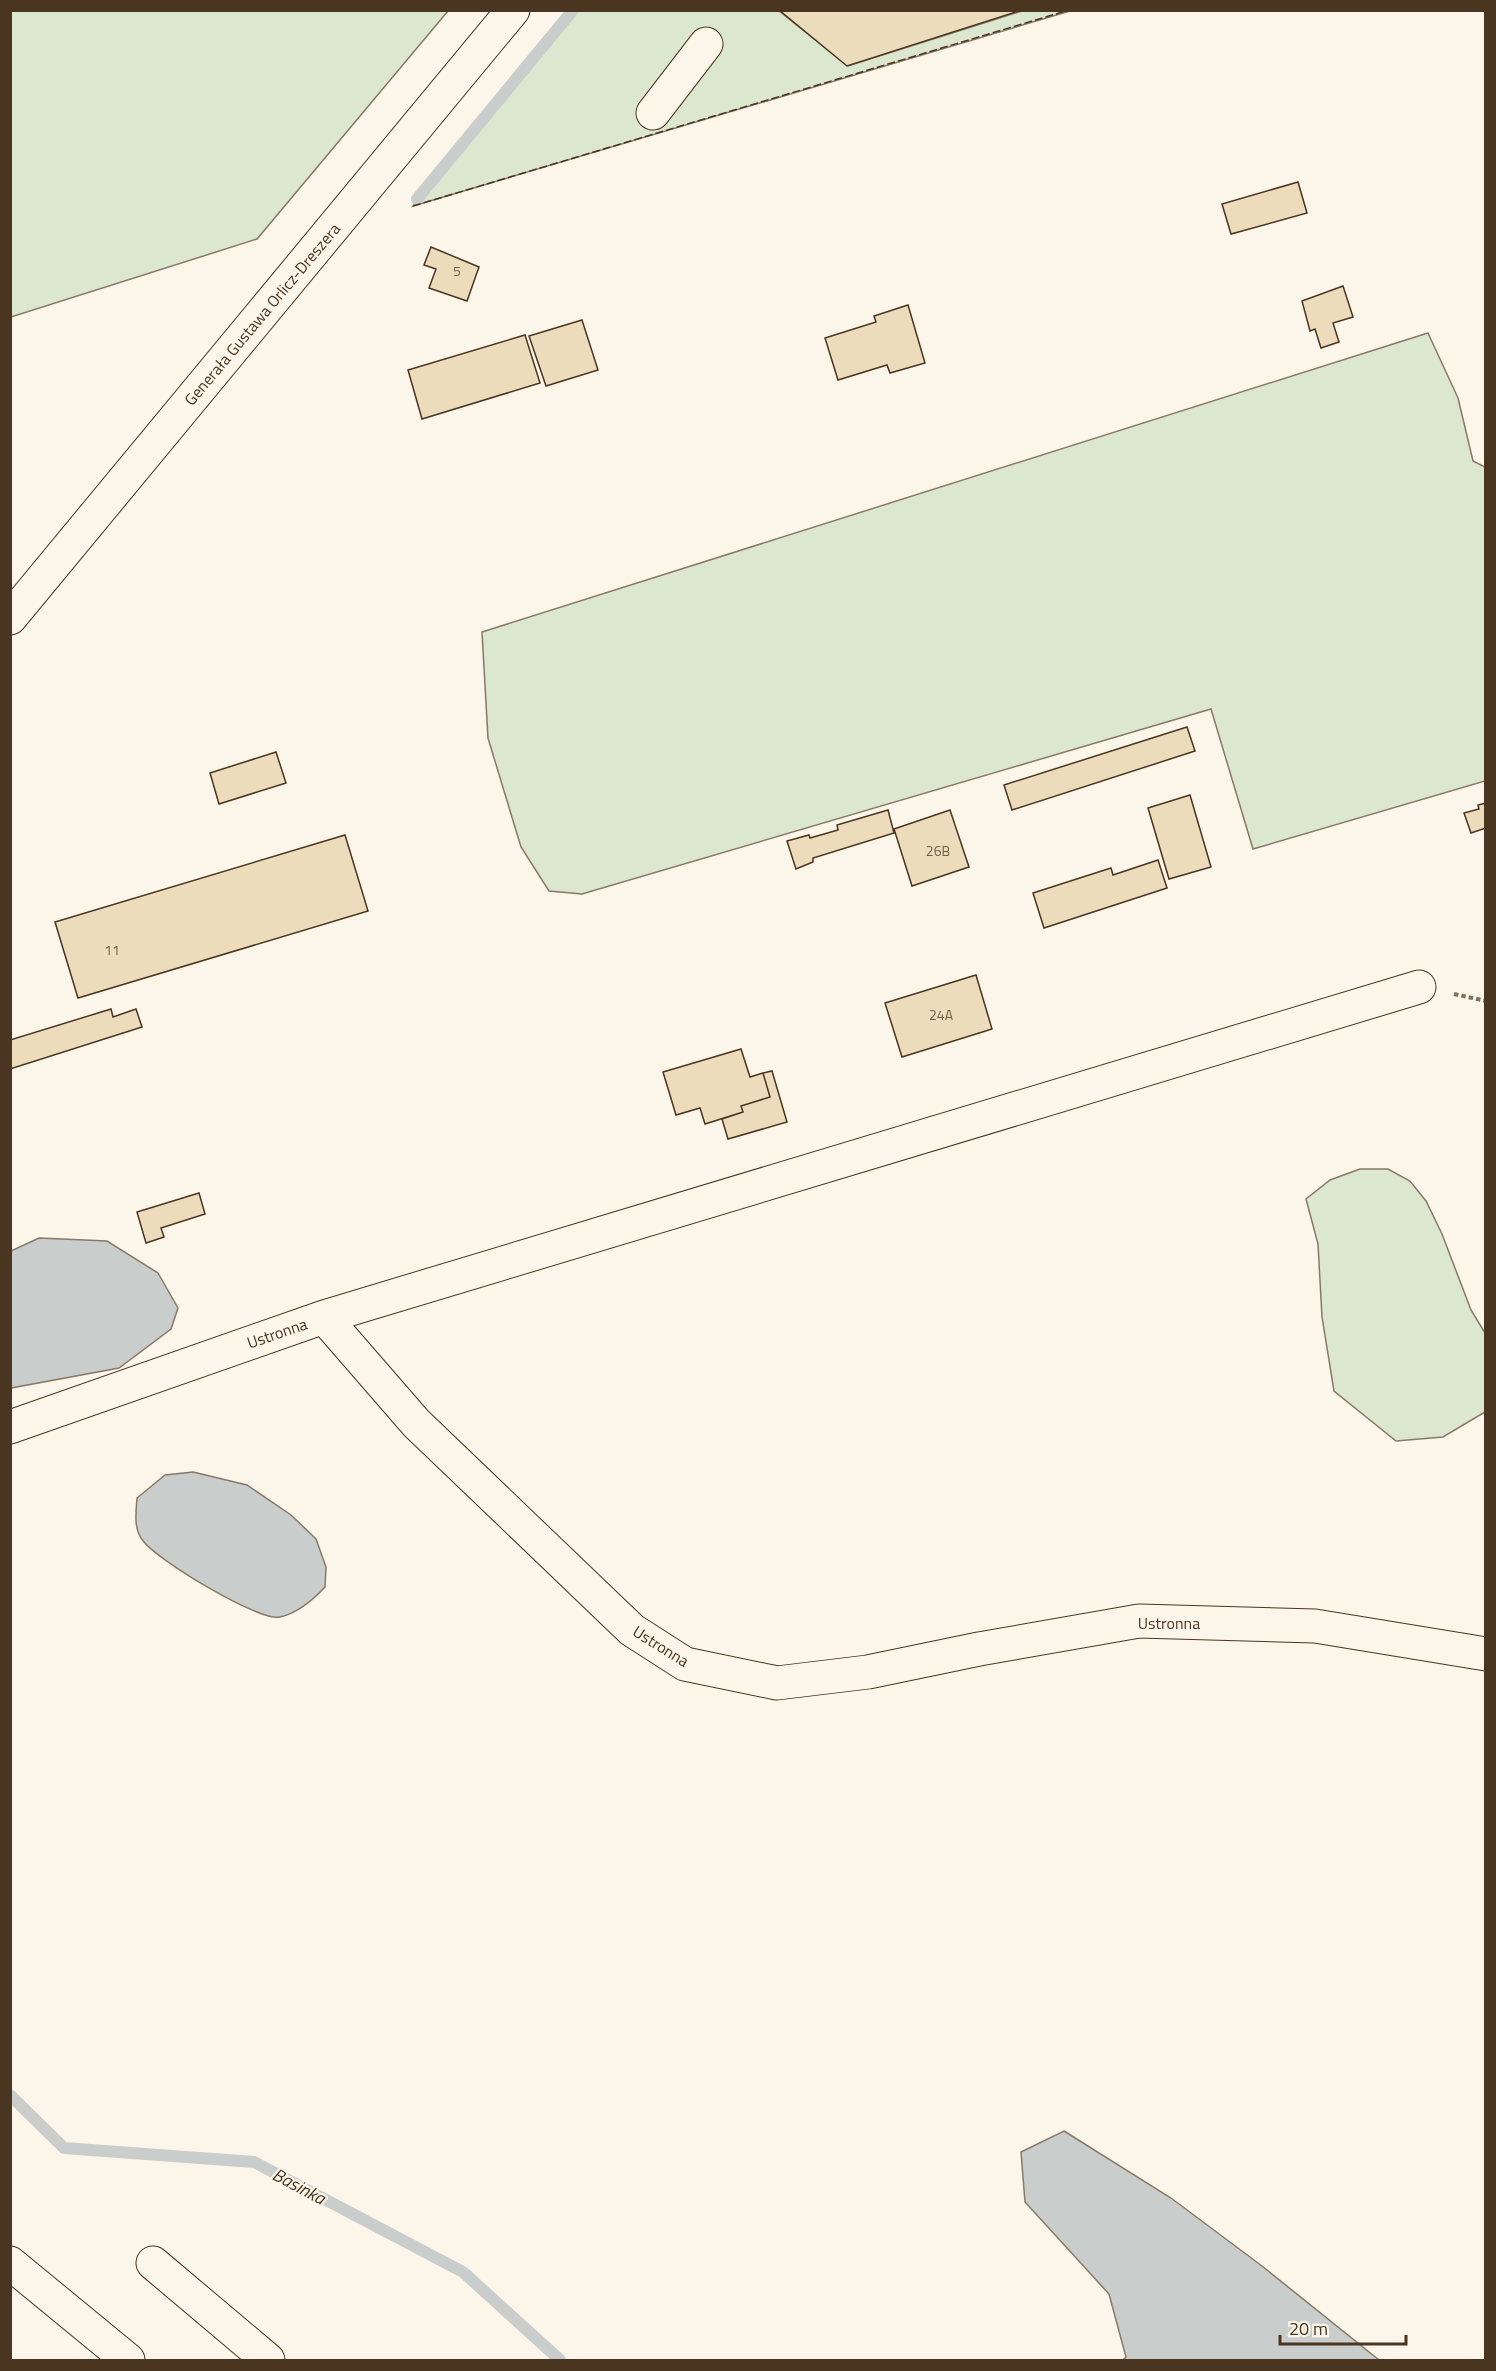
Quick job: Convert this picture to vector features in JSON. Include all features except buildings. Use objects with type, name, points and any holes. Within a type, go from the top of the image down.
[{"type":"street","name":"Generała Gustawa Orlicz-Dreszera","points":[[10,618],[513,10]]},
{"type":"street","points":[[653,113],[706,44]]},
{"type":"street","points":[[324,1317],[1419,987]]},
{"type":"street","name":"Ustronna","points":[[10,1427],[324,1317],[416,1423],[632,1630],[685,1664],[777,1683],[868,1672],[979,1649],[1139,1621],[1315,1626],[1485,1654]]},
{"type":"street","points":[[10,2263],[128,2361]]},
{"type":"street","points":[[153,2263],[268,2361]]},
{"type":"green space","points":[[11,10],[448,11],[257,239],[11,317]]},
{"type":"green space","points":[[573,11],[779,11],[848,66],[1022,11],[1070,11],[413,206]]},
{"type":"green space","points":[[1428,333],[1458,398],[1473,461],[1485,467],[1485,781],[1253,849],[1211,709],[582,894],[549,891],[521,847],[488,738],[482,632]]},
{"type":"green space","points":[[1360,1169],[1388,1169],[1410,1181],[1426,1201],[1442,1234],[1471,1310],[1485,1333],[1485,1412],[1443,1437],[1396,1441],[1334,1391],[1322,1317],[1318,1244],[1306,1199],[1330,1180]]},
{"type":"shaded area","points":[[39,1238],[107,1241],[158,1273],[178,1308],[171,1329],[119,1368],[11,1388],[11,1251]]},
{"type":"shaded area","points":[[193,1472],[247,1485],[291,1515],[316,1539],[326,1567],[325,1587],[310,1602],[293,1613],[280,1617],[269,1616],[209,1588],[153,1551],[138,1532],[137,1498],[165,1475]]},
{"type":"shaded area","points":[[1064,2131],[1171,2198],[1262,2266],[1379,2360],[1123,2360],[1126,2357],[1109,2294],[1025,2202],[1021,2152]]},
{"type":"waterway","points":[[417,199],[573,10]]},
{"type":"waterway","name":"Basinka","points":[[10,2095],[64,2148],[254,2162],[463,2272],[560,2360]]},
{"type":"fence","points":[[413,206],[1069,10]]}]
